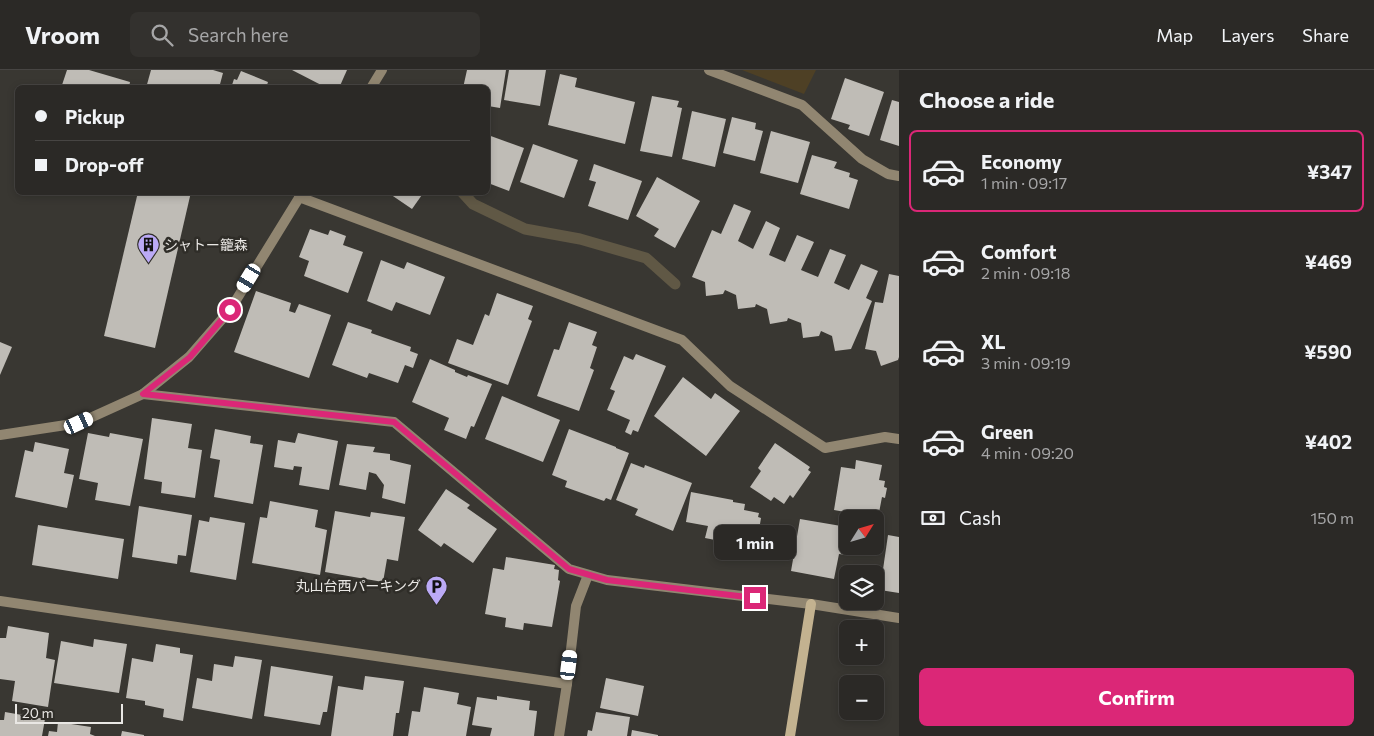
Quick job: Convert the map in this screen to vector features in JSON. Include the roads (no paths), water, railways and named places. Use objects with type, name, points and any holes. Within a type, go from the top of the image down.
[{"type":"street","points":[[373,85],[382,70]]},
{"type":"street","points":[[709,70],[802,105],[862,159],[888,174],[899,176]]},
{"type":"street","points":[[0,435],[79,423],[143,394],[190,357],[230,310],[300,195],[682,340],[730,386],[825,448],[885,437],[899,439]]},
{"type":"street","points":[[143,394],[394,422],[569,569],[588,575],[607,580],[811,604],[899,618]]},
{"type":"street","points":[[559,736],[576,606],[588,575]]},
{"type":"street","points":[[0,601],[567,684]]},
{"type":"street","points":[[790,736],[811,604]]},
{"type":"waterway","points":[[465,195],[473,204],[525,229],[580,239],[646,258],[675,284]]},
{"type":"place","name":"シャトー籠森","points":[[148,264]]},
{"type":"place","name":"丸山台西パーキング","points":[[437,605]]}]
